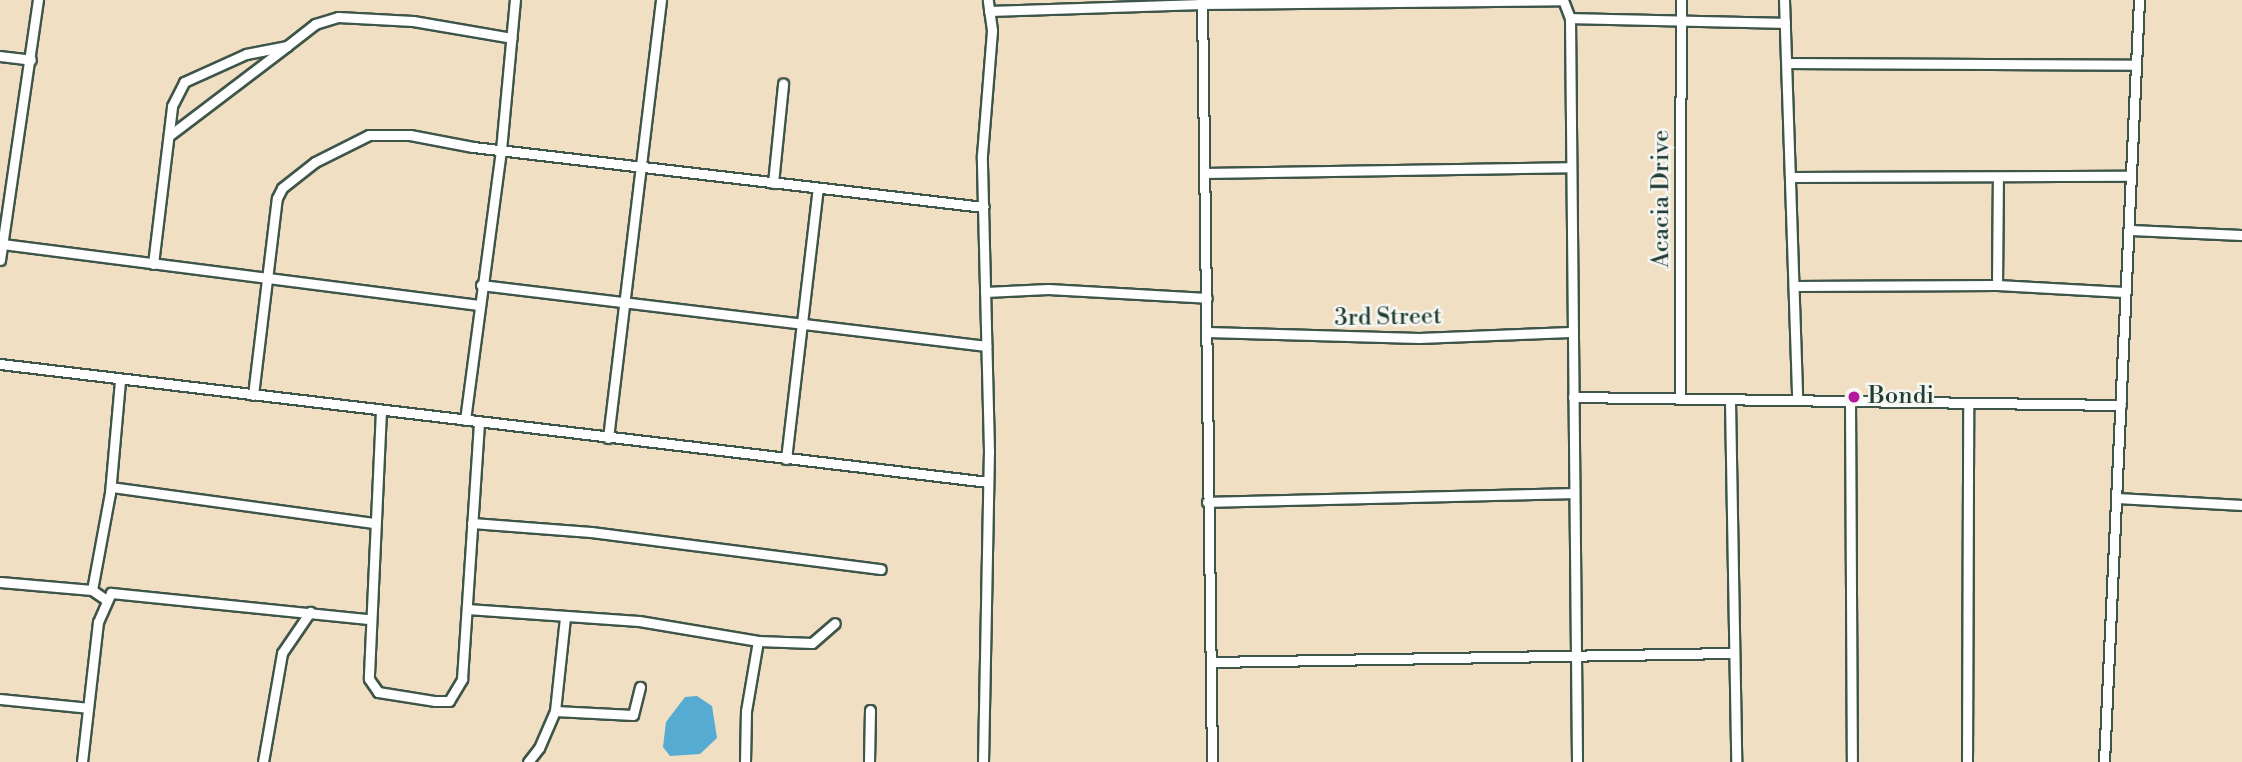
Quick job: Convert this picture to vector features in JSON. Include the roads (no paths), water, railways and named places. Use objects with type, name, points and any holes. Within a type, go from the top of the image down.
[{"type":"street","points":[[0,260],[38,0]]},
{"type":"street","points":[[465,420],[478,305],[501,149],[515,0]]},
{"type":"street","points":[[608,438],[661,0]]},
{"type":"street","points":[[983,762],[988,482],[983,104],[992,30],[988,0]]},
{"type":"street","points":[[989,11],[1202,2],[1563,0],[1570,18],[1573,653],[1577,762]]},
{"type":"street","name":"Acacia Drive","points":[[1680,398],[1681,0]]},
{"type":"street","points":[[1784,0],[1790,63],[1797,400]]},
{"type":"street","points":[[2104,762],[2139,0]]},
{"type":"street","points":[[1202,2],[1212,762]]},
{"type":"street","points":[[170,135],[315,24],[338,17],[412,21],[512,38]]},
{"type":"street","points":[[1570,18],[1785,23]]},
{"type":"street","points":[[153,264],[172,106],[180,84],[246,54],[292,43]]},
{"type":"street","points":[[0,56],[31,60]]},
{"type":"street","points":[[1790,63],[2136,65]]},
{"type":"street","points":[[773,183],[783,84]]},
{"type":"street","points":[[253,394],[277,198],[282,188],[315,162],[359,138],[386,134],[983,207]]},
{"type":"street","points":[[1204,173],[1569,167]]},
{"type":"street","points":[[1792,177],[2131,176]]},
{"type":"street","points":[[1997,285],[1998,178]]},
{"type":"street","points":[[786,459],[818,188]]},
{"type":"street","points":[[2130,230],[2242,235]]},
{"type":"street","points":[[3,244],[478,305]]},
{"type":"street","points":[[481,285],[986,346]]},
{"type":"street","points":[[1795,286],[1997,285],[2124,292]]},
{"type":"street","points":[[985,292],[1048,289],[1207,298]]},
{"type":"street","name":"3rd Street","points":[[1207,332],[1419,338],[1570,332]]},
{"type":"street","points":[[0,364],[988,482]]},
{"type":"street","points":[[92,590],[111,486],[120,380]]},
{"type":"street","points":[[1573,397],[2121,405]]},
{"type":"street","points":[[1850,400],[1852,762]]},
{"type":"street","points":[[1730,401],[1736,762]]},
{"type":"street","points":[[1967,762],[1968,403]]},
{"type":"street","points":[[381,410],[369,619],[373,688],[389,695],[449,701],[462,679],[479,422]]},
{"type":"street","points":[[111,486],[375,523]]},
{"type":"street","points":[[1207,502],[1572,493]]},
{"type":"street","points":[[2117,498],[2242,505]]},
{"type":"street","points":[[472,523],[591,532],[881,569]]},
{"type":"street","points":[[0,582],[92,590],[105,599]]},
{"type":"street","points":[[105,599],[121,591],[369,619]]},
{"type":"street","points":[[82,762],[105,599]]},
{"type":"street","points":[[467,608],[565,618],[639,621],[758,641],[812,643],[835,623]]},
{"type":"street","points":[[263,762],[282,653],[310,612]]},
{"type":"street","points":[[528,762],[539,748],[555,711],[565,618]]},
{"type":"street","points":[[745,762],[746,711],[758,641]]},
{"type":"street","points":[[1212,662],[1573,653],[1734,653]]},
{"type":"street","points":[[555,711],[633,715],[640,687]]},
{"type":"street","points":[[0,699],[88,708]]},
{"type":"street","points":[[869,762],[870,710]]},
{"type":"water","points":[[697,696],[712,706],[717,738],[700,754],[670,756],[663,747],[666,722],[685,697]]},
{"type":"place","name":"Bondi","points":[[1854,397]]}]
